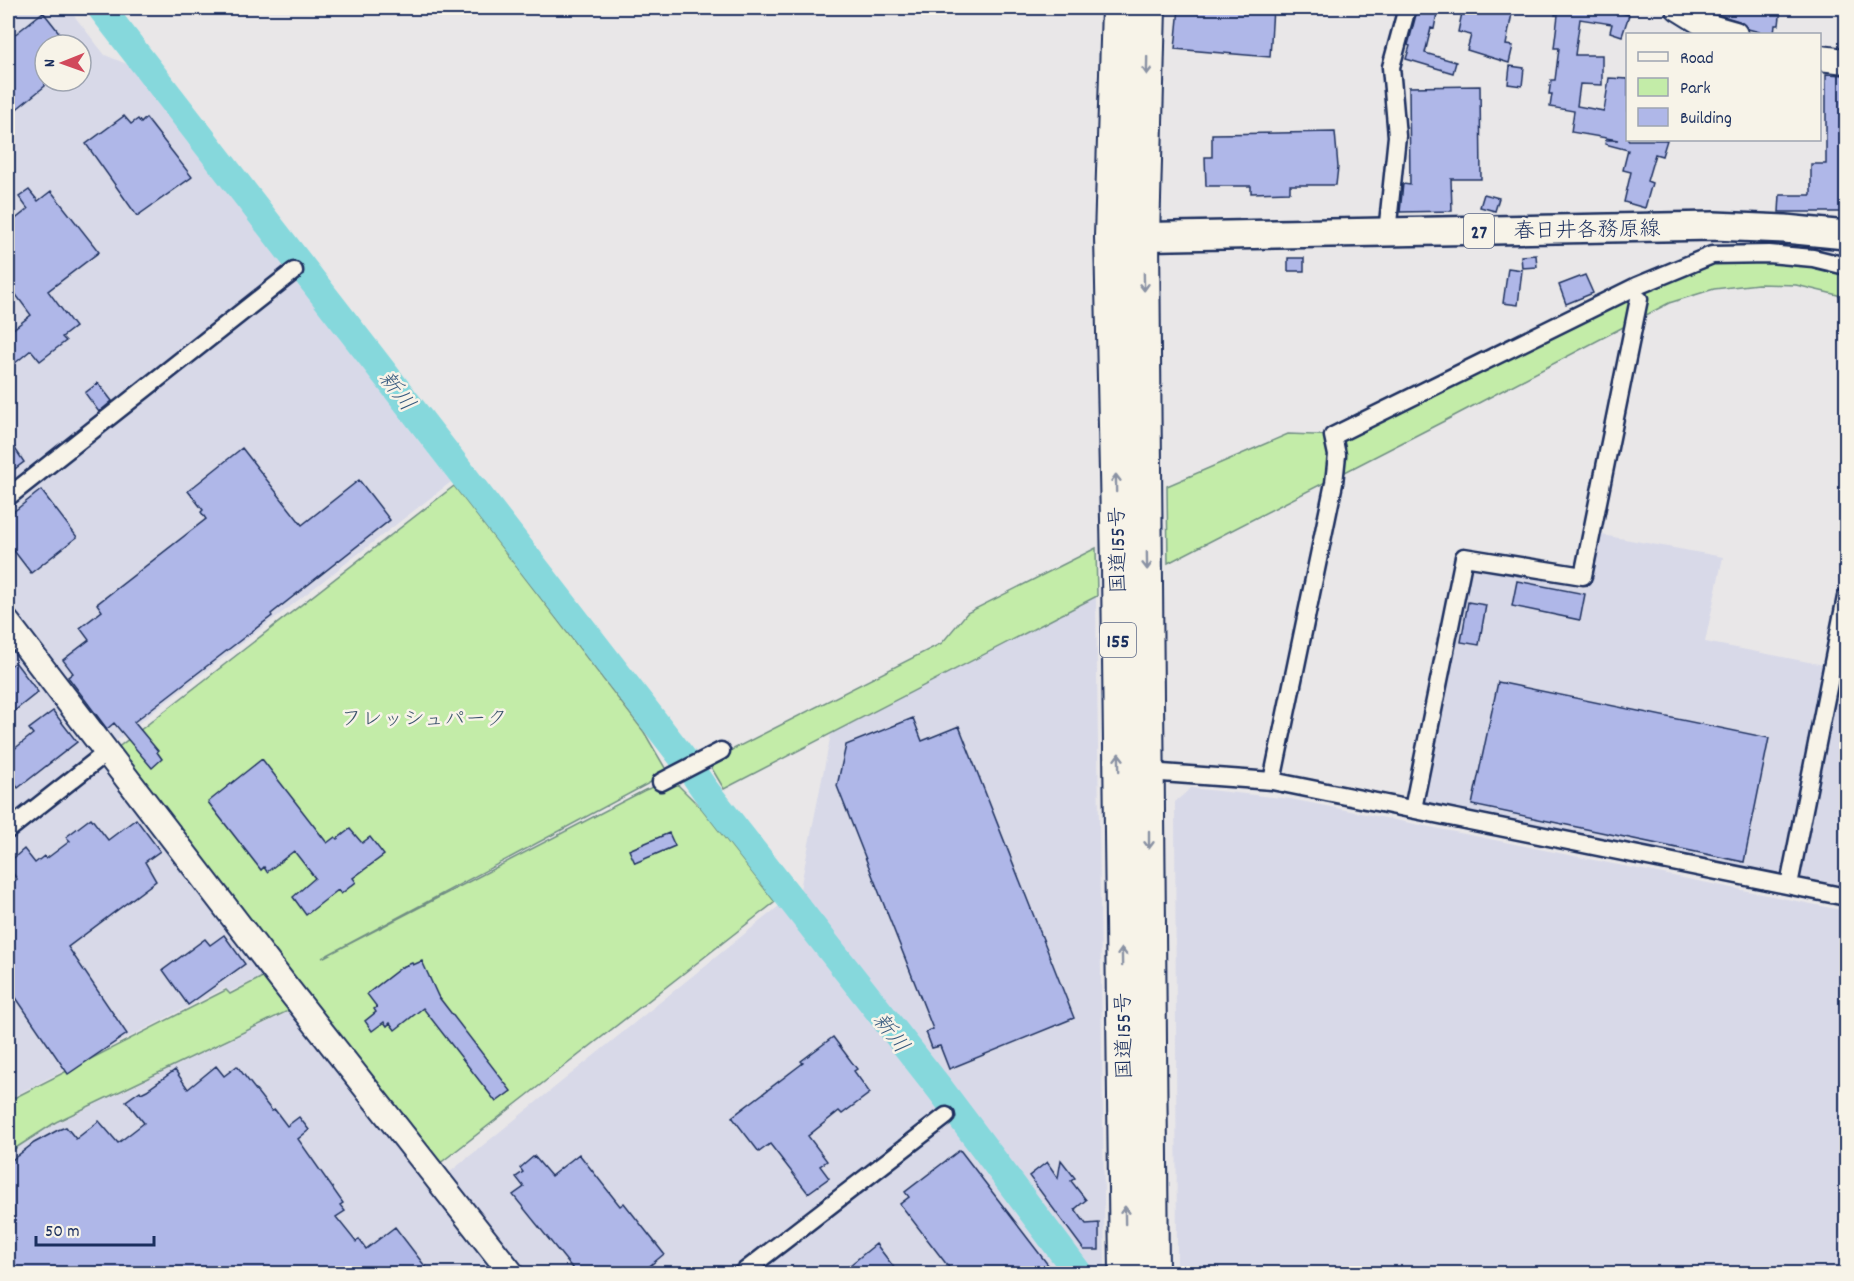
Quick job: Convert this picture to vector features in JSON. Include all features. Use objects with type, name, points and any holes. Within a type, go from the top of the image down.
[{"type":"highway","name":"国道155号","points":[[1118,8],[1111,237],[1118,555],[1126,1274]]},
{"type":"highway","name":"国道155号","points":[[1149,8],[1143,237],[1152,1274]]},
{"type":"main road","name":"春日井各務原線","points":[[1111,237],[1714,226],[1785,229],[1846,235]]},
{"type":"street","points":[[1387,233],[1397,136],[1391,68],[1407,8]]},
{"type":"street","points":[[1678,8],[1707,26],[1732,33]]},
{"type":"street","points":[[1821,58],[1846,61]]},
{"type":"street","points":[[1272,781],[1334,483],[1336,455],[1333,436],[1637,286],[1712,255],[1769,254],[1813,258],[1846,266]]},
{"type":"street","points":[[8,497],[294,271]]},
{"type":"street","points":[[1413,809],[1464,557],[1583,576],[1639,299]]},
{"type":"street","points":[[1789,885],[1846,597]]},
{"type":"street","points":[[8,623],[285,985],[512,1274]]},
{"type":"street","points":[[661,782],[721,751]]},
{"type":"street","points":[[8,830],[107,752]]},
{"type":"street","points":[[1148,772],[1272,781],[1846,897]]},
{"type":"street","points":[[741,1274],[946,1116]]},
{"type":"shaded area","points":[[8,8],[68,8],[88,33],[33,33],[33,93],[93,93],[93,40],[105,55],[129,65],[451,482],[112,744],[267,974],[229,992],[225,988],[8,1099]]},
{"type":"shaded area","points":[[1597,534],[1723,557],[1705,642],[1829,666],[1787,877],[1419,803],[1471,566],[1586,588]]},
{"type":"shaded area","points":[[1096,597],[1105,1273],[8,1274],[8,1154],[57,1123],[293,1010],[445,1176],[800,889],[831,734]]},
{"type":"shaded area","points":[[1846,619],[1846,889],[1795,879]]},
{"type":"shaded area","points":[[1191,788],[1291,799],[1846,911],[1846,1273],[1177,1273],[1175,802]]},
{"type":"green space","points":[[1769,259],[1846,271],[1846,297],[1796,285],[1758,284],[1714,289],[1669,303],[1168,563],[1167,486],[1288,434],[1341,436],[1630,294],[1718,261]]},
{"type":"green space","name":"フレッシュパーク","points":[[454,486],[644,732],[668,773],[322,958],[645,790],[673,780],[702,809],[775,902],[439,1164],[116,749]]},
{"type":"green space","points":[[1096,548],[1097,596],[724,789],[708,762],[942,643],[967,613]]},
{"type":"green space","points":[[268,974],[292,1009],[56,1122],[8,1153],[8,1101],[226,990],[230,994]]},
{"type":"building","points":[[1179,8],[1273,8],[1270,57],[1175,49]]},
{"type":"building","points":[[1423,8],[1438,8],[1434,29],[1431,28],[1425,53],[1456,62],[1453,73],[1406,59],[1417,11],[1422,12]]},
{"type":"building","points":[[1463,8],[1513,8],[1506,45],[1513,46],[1509,63],[1467,50],[1471,35],[1458,32]]},
{"type":"building","points":[[1556,8],[1605,8],[1629,15],[1622,36],[1610,32],[1612,24],[1580,19],[1575,55],[1602,55],[1602,85],[1580,84],[1577,106],[1604,111],[1609,78],[1626,79],[1626,141],[1667,141],[1662,156],[1655,154],[1647,181],[1652,183],[1645,208],[1624,202],[1631,172],[1623,170],[1628,150],[1605,144],[1606,140],[1618,140],[1571,132],[1574,111],[1550,107],[1551,80],[1555,80],[1559,48],[1554,48],[1558,15],[1555,15]]},
{"type":"building","points":[[1704,8],[1781,8],[1779,25],[1775,25],[1774,33],[1748,29],[1739,21]]},
{"type":"building","points":[[43,12],[60,33],[33,33],[33,93],[36,93],[8,116],[8,40]]},
{"type":"building","points":[[1510,66],[1524,68],[1522,86],[1508,84]]},
{"type":"building","points":[[1826,74],[1846,75],[1846,212],[1779,212],[1780,195],[1811,195],[1811,164],[1826,164]]},
{"type":"building","points":[[1480,86],[1481,179],[1451,179],[1452,211],[1400,212],[1403,184],[1410,185],[1409,87]]},
{"type":"building","points":[[124,116],[131,124],[138,119],[141,123],[146,118],[192,177],[137,216],[86,144]]},
{"type":"building","points":[[1335,132],[1338,167],[1336,185],[1290,185],[1290,192],[1251,193],[1251,186],[1206,186],[1205,157],[1212,157],[1212,134]]},
{"type":"building","points":[[29,190],[38,201],[51,191],[99,252],[48,291],[75,327],[62,337],[66,341],[40,361],[31,350],[8,369],[8,333],[31,315],[8,284],[8,225],[28,209],[19,197]]},
{"type":"building","points":[[1484,194],[1499,198],[1495,211],[1480,207]]},
{"type":"building","points":[[1536,255],[1537,267],[1522,268],[1521,256]]},
{"type":"building","points":[[1288,258],[1304,258],[1304,271],[1288,271]]},
{"type":"building","points":[[1508,268],[1522,270],[1518,305],[1503,303]]},
{"type":"building","points":[[1585,275],[1593,293],[1566,304],[1559,285]]},
{"type":"building","points":[[98,383],[112,401],[99,412],[85,393]]},
{"type":"building","points":[[8,438],[24,462],[8,474]]},
{"type":"building","points":[[242,448],[302,525],[359,480],[390,520],[271,614],[272,616],[134,722],[162,759],[152,768],[114,723],[107,729],[68,677],[73,673],[63,660],[89,640],[80,628],[102,611],[97,604],[206,519],[201,512],[203,510],[188,491]]},
{"type":"building","points":[[41,490],[77,537],[31,573],[8,543],[8,516]]},
{"type":"building","points":[[1517,581],[1585,594],[1580,620],[1512,606]]},
{"type":"building","points":[[1468,602],[1486,605],[1479,645],[1461,642]]},
{"type":"building","points":[[15,662],[38,692],[8,716],[8,668]]},
{"type":"building","points":[[1498,682],[1769,738],[1744,862],[1472,805]]},
{"type":"building","points":[[53,711],[77,742],[18,788],[8,775],[8,754],[33,734],[29,729]]},
{"type":"building","points":[[913,718],[922,741],[959,726],[1074,1018],[949,1069],[940,1046],[932,1048],[926,1032],[933,1029],[837,786],[846,745]]},
{"type":"building","points":[[262,759],[327,843],[350,829],[362,843],[370,837],[384,855],[353,878],[356,882],[341,894],[338,890],[306,915],[293,897],[315,878],[294,851],[267,872],[264,867],[261,870],[208,802]]},
{"type":"building","points":[[91,818],[108,840],[136,819],[160,851],[145,862],[156,881],[68,947],[127,1034],[68,1074],[8,986],[8,886],[17,879],[8,867],[8,863],[24,849],[35,863],[44,856],[46,859],[70,841],[66,837]]},
{"type":"building","points":[[669,833],[675,846],[635,863],[629,850]]},
{"type":"building","points":[[224,935],[245,964],[188,1005],[163,970],[205,939],[210,945]]},
{"type":"building","points":[[422,961],[438,996],[511,1091],[496,1102],[423,1008],[395,1030],[390,1023],[387,1026],[384,1022],[372,1031],[365,1021],[376,1012],[374,1009],[377,1007],[367,994],[402,967]]},
{"type":"building","points":[[833,1037],[857,1069],[854,1071],[870,1093],[842,1114],[839,1111],[808,1136],[827,1161],[820,1166],[829,1178],[808,1193],[770,1144],[759,1152],[732,1117]]},
{"type":"building","points":[[216,1066],[224,1076],[237,1066],[272,1111],[275,1110],[287,1126],[299,1117],[309,1130],[298,1139],[343,1203],[340,1205],[345,1211],[336,1217],[356,1242],[359,1239],[366,1249],[395,1227],[431,1274],[8,1274],[8,1163],[34,1143],[58,1130],[66,1127],[76,1139],[99,1121],[118,1143],[144,1123],[126,1101],[140,1091],[141,1093],[147,1090],[175,1070],[188,1089]]},
{"type":"building","points":[[960,1150],[1055,1274],[954,1274],[900,1204],[909,1197],[905,1192]]},
{"type":"building","points":[[579,1154],[620,1206],[624,1203],[664,1254],[640,1274],[577,1274],[513,1195],[524,1187],[516,1177],[523,1172],[520,1168],[534,1156],[551,1176]]},
{"type":"building","points":[[1061,1160],[1075,1178],[1071,1181],[1086,1200],[1075,1209],[1086,1224],[1099,1223],[1099,1250],[1084,1250],[1029,1176],[1047,1162],[1058,1178]]},
{"type":"building","points":[[876,1244],[899,1274],[839,1274]]},
{"type":"waterway","name":"新川","points":[[101,8],[685,761],[705,790],[940,1089],[1079,1274]]}]
